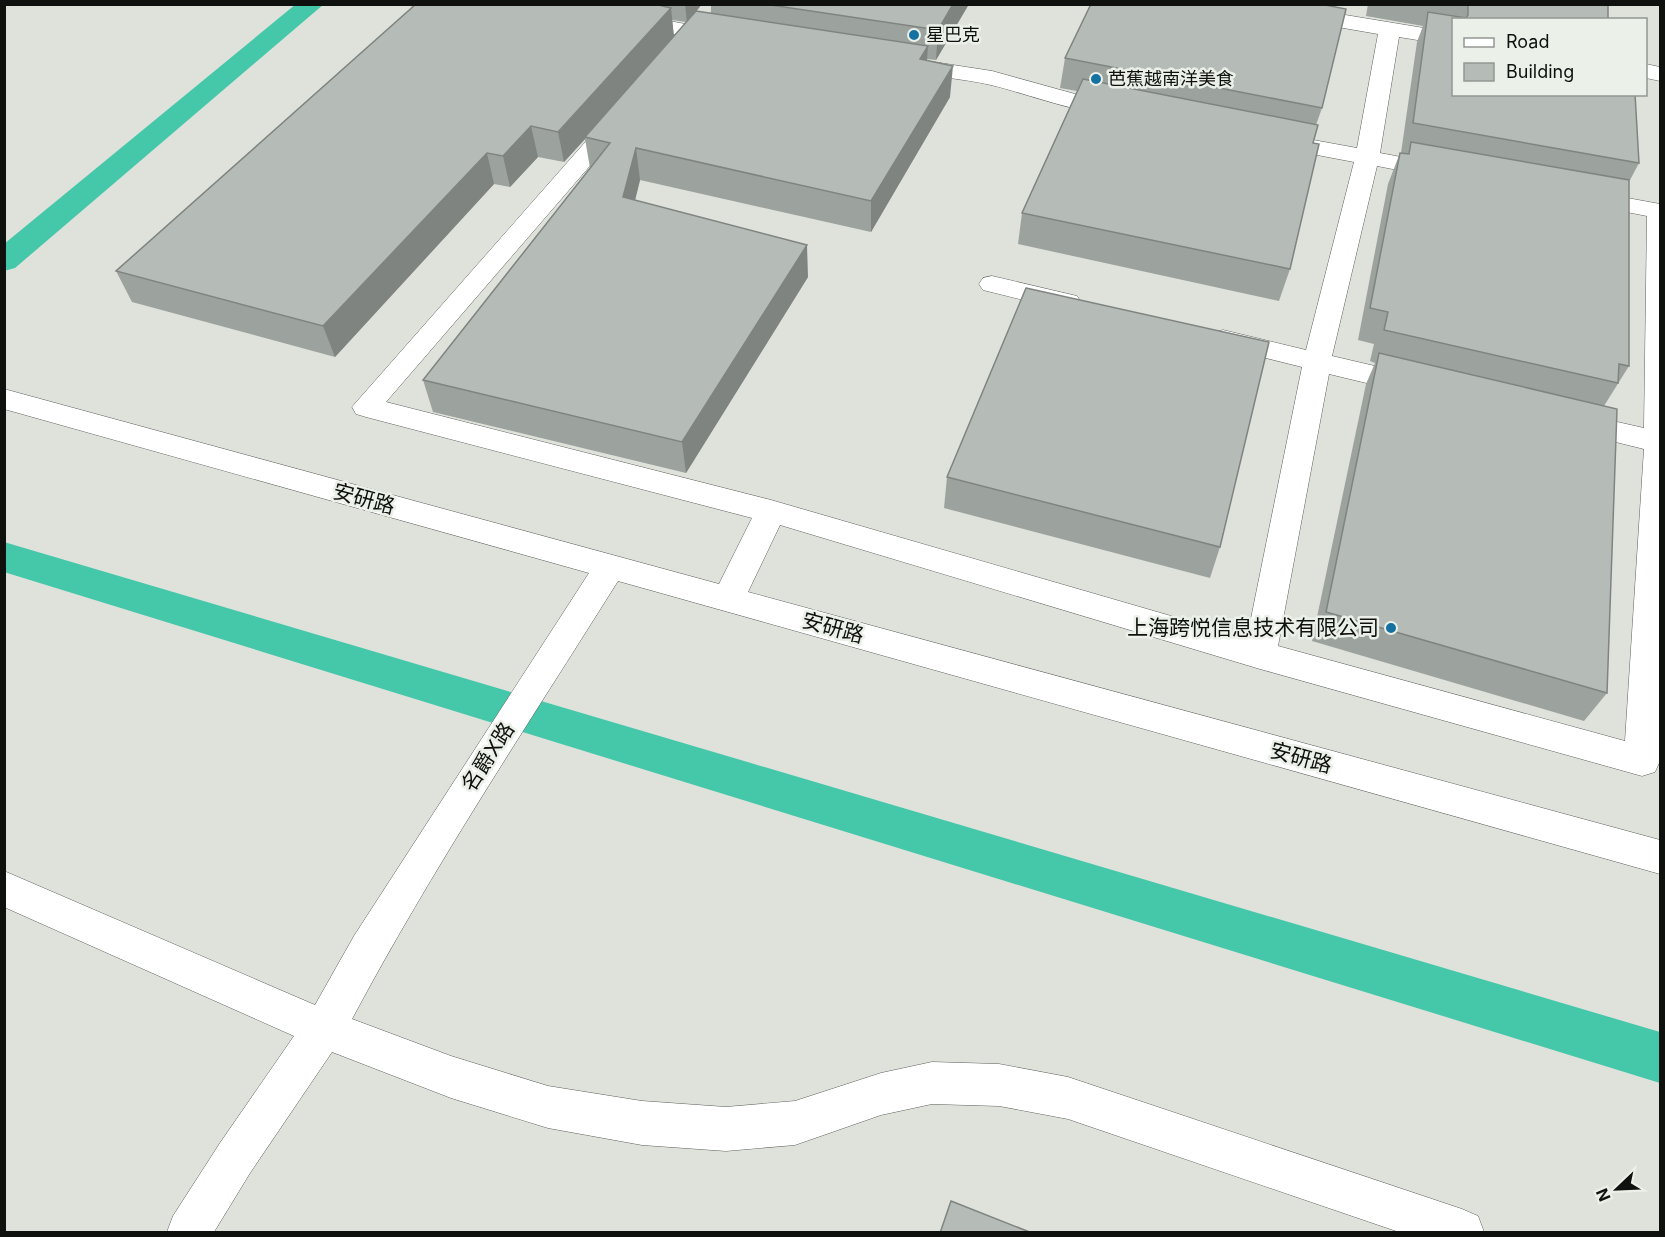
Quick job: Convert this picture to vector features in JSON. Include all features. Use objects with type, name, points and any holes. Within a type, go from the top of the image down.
[{"type":"street","points":[[540,4],[686,41],[739,39]]},
{"type":"street","points":[[1239,4],[1452,40]]},
{"type":"street","points":[[686,41],[711,12]]},
{"type":"street","points":[[1260,655],[1317,362],[1367,158],[1390,29]]},
{"type":"street","points":[[888,62],[992,78],[1072,100],[1140,114]]},
{"type":"street","points":[[631,104],[366,407],[771,511],[1260,655],[1642,761],[1659,442],[1660,211],[1566,194]]},
{"type":"street","points":[[1253,136],[1461,175]]},
{"type":"street","points":[[992,284],[1096,309]]},
{"type":"street","points":[[1201,334],[1442,391]]},
{"type":"street","name":"安研路","points":[[4,399],[1660,857]]},
{"type":"street","points":[[1545,415],[1659,442]]},
{"type":"street","points":[[728,599],[771,511]]},
{"type":"street","name":"名爵X路","points":[[189,1233],[235,1158],[324,1029],[368,949],[469,786],[610,567]]},
{"type":"street","points":[[4,888],[324,1029],[451,1077],[548,1107],[642,1123],[726,1129],[795,1123],[881,1094],[932,1083],[999,1085],[1068,1098],[1182,1135],[1462,1233]]},
{"type":"building","points":[[416,4],[654,4],[671,8],[558,132],[531,126],[503,156],[487,153],[323,326],[116,271]]},
{"type":"building","points":[[764,4],[953,4],[938,30]]},
{"type":"building","points":[[1091,4],[1320,4],[1346,9],[1322,108],[1065,58]]},
{"type":"building","points":[[1468,4],[1608,4],[1608,18],[1466,18]]},
{"type":"building","points":[[696,11],[928,46],[920,59],[953,66],[871,201],[636,148],[623,197],[807,245],[682,442],[423,380],[610,143],[585,137]]},
{"type":"building","points":[[1428,12],[1466,18],[1452,18],[1452,96],[1635,96],[1639,163],[1413,123]]},
{"type":"building","points":[[1083,79],[1318,125],[1313,143],[1319,144],[1290,269],[1022,213]]},
{"type":"building","points":[[1411,142],[1629,180],[1629,366],[1619,364],[1618,383],[1384,330],[1388,312],[1370,308],[1400,153],[1409,154]]},
{"type":"building","points":[[1026,288],[1269,342],[1220,547],[947,477]]},
{"type":"building","points":[[1379,353],[1617,409],[1607,693],[1326,612]]},
{"type":"building","points":[[951,1201],[1032,1233],[940,1233]]},
{"type":"waterway","points":[[4,261],[312,4]]},
{"type":"waterway","points":[[4,557],[1660,1058]]},
{"type":"place","name":"星巴克","points":[[914,35]]},
{"type":"place","name":"芭蕉越南洋美食","points":[[1096,79]]},
{"type":"place","name":"上海跨悦信息技术有限公司","points":[[1391,628]]}]
